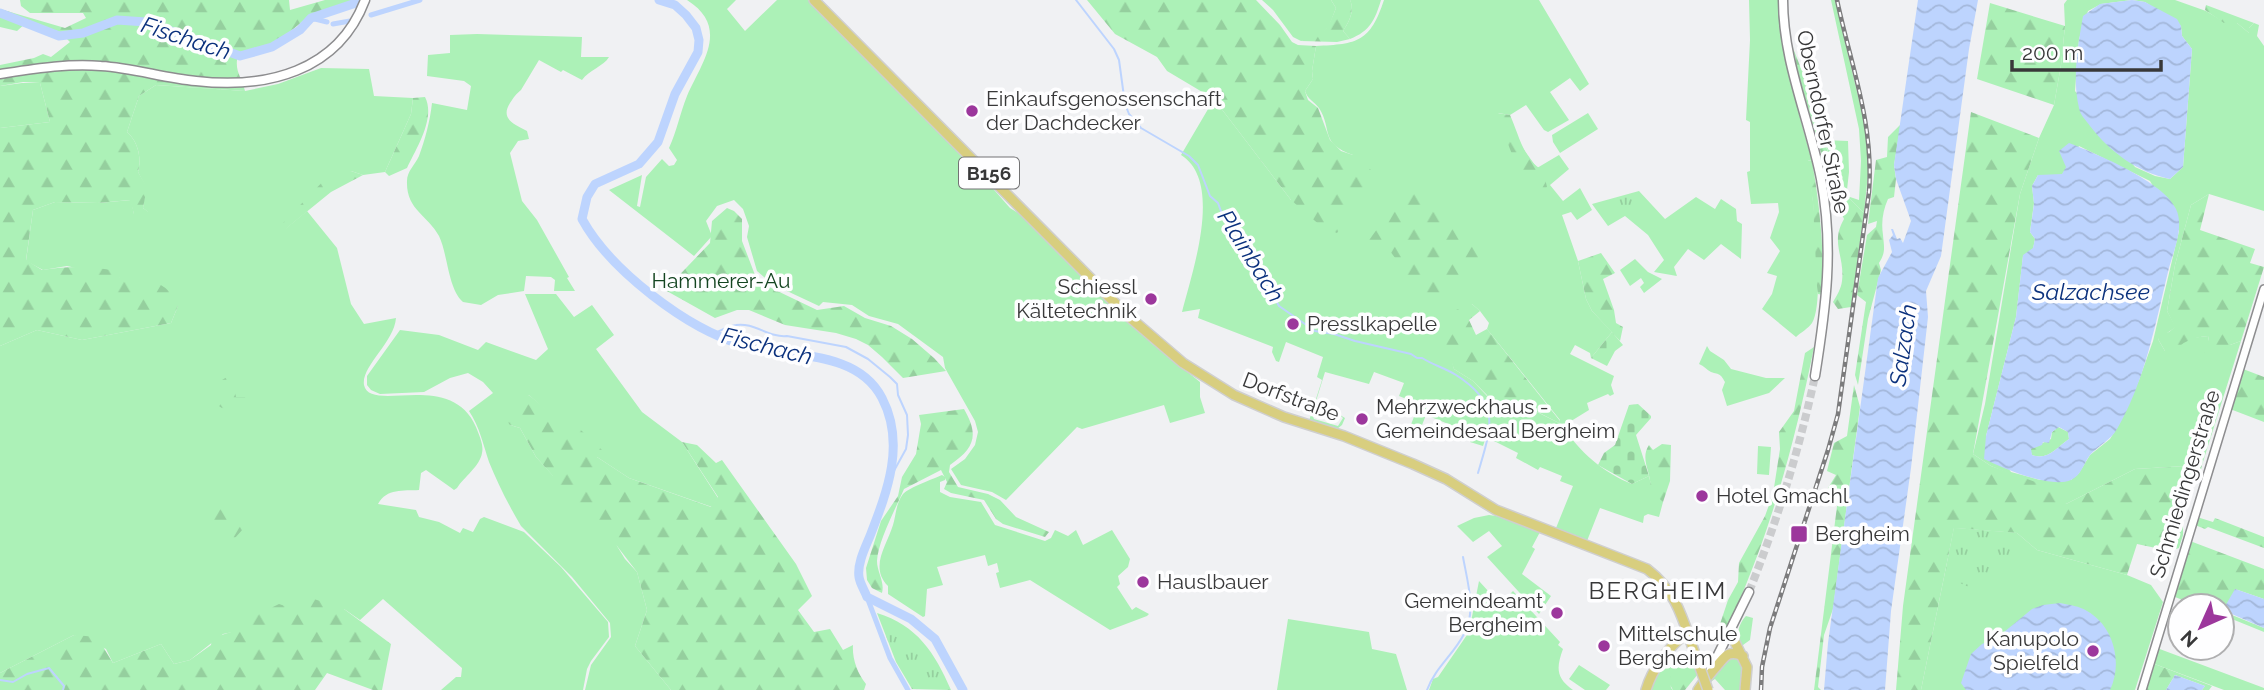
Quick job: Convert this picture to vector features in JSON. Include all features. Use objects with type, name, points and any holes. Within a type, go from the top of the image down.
[{"type":"main road","points":[[0,74],[99,65],[197,82],[245,83],[271,79],[303,69],[328,54],[347,34],[365,0]]},
{"type":"main road","name":"Dorfstraße","points":[[814,0],[1127,315],[1198,373],[1234,395],[1284,418],[1344,436],[1413,464],[1446,479],[1490,505],[1647,569],[1671,592],[1687,633]]},
{"type":"main road","name":"Oberndorfer Straße","points":[[1783,0],[1789,60],[1814,151],[1825,205],[1828,288],[1815,376]]},
{"type":"main road","points":[[1698,690],[1710,672],[1749,592]]},
{"type":"main road","points":[[1730,632],[1748,667],[1745,690]]},
{"type":"main road","points":[[1647,690],[1650,678],[1661,662],[1687,633]]},
{"type":"main road","name":"B156","points":[[1687,633],[1708,690]]},
{"type":"main road","points":[[1647,690],[1657,671],[1670,656],[1691,644]]},
{"type":"main road","points":[[1710,672],[1728,653],[1743,656]]},
{"type":"street","name":"Schmiedingerstraße","points":[[2142,690],[2264,289]]},
{"type":"green space","points":[[20,0],[289,0],[290,10],[325,0],[360,0],[310,15],[267,47],[238,54],[237,69],[245,91],[156,85],[139,96],[127,132],[138,151],[138,172],[147,187],[143,208],[154,216],[152,225],[144,229],[138,224],[130,200],[98,203],[55,202],[33,210],[26,260],[42,270],[98,268],[116,271],[120,278],[133,276],[152,281],[169,291],[176,300],[178,306],[171,323],[82,340],[37,330],[0,346],[0,128],[50,122],[40,83],[23,82],[0,86],[0,65],[43,54],[51,57],[70,42],[60,32],[28,21],[17,31],[0,27],[0,9],[65,28],[86,18],[83,13],[30,13],[21,6]]},
{"type":"green space","points":[[687,0],[736,0],[727,9],[745,31],[777,0],[808,0],[960,151],[1010,208],[1023,216],[1151,343],[1200,382],[1200,397],[1205,413],[1170,423],[1164,405],[1082,429],[1077,427],[1006,500],[992,492],[961,485],[951,469],[965,459],[975,445],[978,432],[975,421],[945,368],[943,357],[898,324],[869,316],[852,305],[823,302],[819,306],[772,284],[757,271],[747,237],[749,226],[743,209],[734,200],[717,206],[706,221],[712,236],[694,256],[609,190],[642,175],[637,206],[640,207],[646,177],[662,159],[669,166],[674,165],[677,160],[669,148],[687,96],[705,59],[710,34],[708,22]]},
{"type":"green space","points":[[1087,0],[1256,0],[1292,42],[1316,46],[1313,79],[1305,91],[1308,100],[1318,108],[1330,140],[1341,151],[1353,155],[1377,175],[1337,233],[1322,227],[1291,200],[1214,99],[1167,71],[1157,57],[1115,34]]},
{"type":"green space","points":[[1262,0],[1331,0],[1336,8],[1323,33],[1301,41],[1293,37]]},
{"type":"green space","points":[[1331,0],[1350,0],[1352,12],[1343,31],[1350,39],[1337,42],[1301,41],[1326,29],[1336,8]]},
{"type":"green space","points":[[1350,0],[1381,0],[1371,24],[1350,39],[1343,31],[1352,12]]},
{"type":"green space","points":[[1384,0],[1539,0],[1589,84],[1580,91],[1570,78],[1550,92],[1569,120],[1548,132],[1526,105],[1510,115],[1498,113],[1537,168],[1559,155],[1569,169],[1550,185],[1563,201],[1580,188],[1592,210],[1577,220],[1571,212],[1562,215],[1578,261],[1586,299],[1592,311],[1612,332],[1591,358],[1590,353],[1575,345],[1570,354],[1614,376],[1611,385],[1614,394],[1587,403],[1589,410],[1563,426],[1584,452],[1612,474],[1632,484],[1649,476],[1651,485],[1663,502],[1659,517],[1648,514],[1644,516],[1643,523],[1600,508],[1587,541],[1556,528],[1573,486],[1560,481],[1562,476],[1540,467],[1538,470],[1516,458],[1518,453],[1486,437],[1483,446],[1470,442],[1473,434],[1426,415],[1420,430],[1410,427],[1419,404],[1399,396],[1404,383],[1374,372],[1369,384],[1325,372],[1312,414],[1314,419],[1338,426],[1343,418],[1340,415],[1345,418],[1337,429],[1309,421],[1322,380],[1317,377],[1323,357],[1286,342],[1279,362],[1272,352],[1273,347],[1198,318],[1200,309],[1182,312],[1197,252],[1203,206],[1201,185],[1194,168],[1181,155],[1214,99],[1291,200],[1353,155],[1331,141],[1319,108],[1305,91],[1313,79],[1316,46],[1342,44],[1360,38],[1373,25]],"holes":[[[1472,304],[1489,323],[1487,329],[1560,420],[1559,423],[1519,403],[1487,396],[1473,381],[1454,369],[1452,361]]]},
{"type":"green space","points":[[1749,0],[1779,0],[1787,61],[1812,161],[1808,160],[1817,244],[1818,292],[1812,323],[1796,337],[1762,309],[1772,294],[1777,276],[1767,273],[1780,251],[1770,238],[1779,212],[1778,203],[1751,204],[1747,172],[1750,171],[1750,122],[1746,120]]},
{"type":"green space","points":[[1831,0],[1835,0],[1867,134],[1868,174],[1864,213],[1847,196],[1859,200],[1859,129]]},
{"type":"green space","points":[[2067,0],[2132,0],[2175,0],[2206,11],[2224,22],[2237,23],[2249,33],[2249,28],[2254,23],[2259,25],[2257,36],[2264,46],[2264,211],[2209,194],[2191,205],[2175,265],[2167,311],[2176,327],[2158,339],[2165,351],[2191,338],[2208,336],[2209,341],[2230,345],[2241,341],[2202,465],[2135,469],[2066,504],[1973,454],[1985,404],[2020,194],[2039,138],[2054,105],[2065,26],[2064,4]],"holes":[[[2132,0],[2145,2],[2181,26],[2182,36],[2192,49],[2183,167],[2170,179],[2135,167],[2075,91],[2079,39],[2088,11],[2101,4]],[[2079,146],[2150,181],[2179,231],[2153,341],[2118,426],[2110,439],[2090,455],[2079,473],[2071,480],[2040,480],[2011,472],[1986,436],[2016,317],[2023,256],[2033,249],[2035,239],[2030,232],[2034,203],[2032,186],[2038,175],[2062,175]]]},
{"type":"green space","points":[[1990,3],[2065,26],[2054,105],[1977,79]]},
{"type":"green space","points":[[2206,5],[2254,23],[2249,28],[2249,33],[2237,23],[2224,23],[2205,10]]},
{"type":"green space","points":[[450,35],[582,37],[581,57],[609,57],[582,80],[539,60],[507,109],[510,120],[527,131],[529,139],[518,141],[510,153],[522,201],[537,220],[575,291],[554,291],[555,280],[551,277],[526,276],[524,291],[498,295],[481,305],[463,302],[454,289],[439,236],[410,199],[407,177],[419,156],[432,103],[467,110],[471,86],[464,81],[427,76],[428,55],[450,53]]},
{"type":"green space","points":[[1793,48],[1802,71],[1806,71],[1823,140],[1847,196],[1864,213],[1851,307],[1838,309],[1833,302],[1842,281],[1838,235],[1844,219],[1833,195]]},
{"type":"green space","points":[[321,68],[369,69],[374,96],[413,98],[411,114],[385,172],[363,175],[351,171],[284,230],[307,211],[337,248],[351,304],[364,324],[396,318],[390,336],[364,378],[364,385],[370,393],[381,396],[431,396],[449,400],[464,410],[476,427],[482,447],[478,462],[454,490],[426,470],[421,473],[419,490],[391,493],[378,504],[416,510],[419,517],[439,522],[460,533],[463,528],[473,532],[484,517],[524,532],[561,567],[608,622],[609,637],[587,669],[583,690],[441,690],[456,677],[461,677],[462,668],[383,599],[360,620],[344,609],[223,634],[190,660],[174,664],[161,644],[113,663],[106,649],[74,635],[0,673],[0,346],[37,330],[82,340],[171,323],[178,306],[120,278],[67,266],[43,270],[26,261],[33,210],[55,202],[98,203],[131,200],[134,214],[148,212],[143,208],[146,187],[138,172],[138,150],[127,132],[139,96],[156,85],[245,91],[278,84]]},
{"type":"green space","points":[[40,83],[50,122],[0,128],[0,86]]},
{"type":"green space","points":[[425,97],[428,105],[427,124],[420,143],[407,168],[389,176],[385,172],[411,114],[413,98]]},
{"type":"green space","points":[[1971,112],[2039,138],[2020,194],[1973,454],[1991,466],[2063,492],[2066,504],[2135,469],[2202,465],[2197,482],[2175,503],[2176,514],[2183,522],[2179,548],[2170,551],[2137,544],[2127,575],[2037,550],[2017,533],[1954,528],[1921,690],[1896,690],[1903,606]]},
{"type":"green space","points":[[1497,113],[1510,115],[1526,154],[1543,170],[1547,187],[1539,194],[1532,189],[1519,170]]},
{"type":"green space","points":[[1588,113],[1598,129],[1560,153],[1552,135]]},
{"type":"green space","points":[[1901,124],[1894,165],[1894,197],[1888,199],[1884,212],[1884,252],[1879,263],[1881,270],[1868,319],[1858,385],[1855,375],[1866,302],[1857,295],[1867,235],[1876,227],[1877,221],[1868,224],[1876,160],[1887,157],[1888,137]]},
{"type":"green space","points":[[1823,140],[1848,141],[1849,197]]},
{"type":"green space","points":[[1807,160],[1812,161],[1819,211],[1823,295],[1818,294],[1817,286],[1813,203]]},
{"type":"green space","points":[[351,171],[363,175],[331,192],[283,231],[280,226],[331,173]]},
{"type":"green space","points":[[1409,186],[1467,232],[1484,259],[1431,301],[1406,290],[1406,273],[1390,251],[1376,251],[1369,240]]},
{"type":"green space","points":[[1639,191],[1665,219],[1696,197],[1715,209],[1721,199],[1736,209],[1737,221],[1742,224],[1741,259],[1721,244],[1704,260],[1688,249],[1674,267],[1677,276],[1654,272],[1664,260],[1648,235],[1625,216],[1608,226],[1592,204]]},
{"type":"green space","points":[[1639,192],[1652,207],[1620,207],[1617,198]]},
{"type":"green space","points":[[2209,194],[2200,230],[2255,249],[2250,263],[2264,267],[2241,341],[2230,345],[2222,360],[2205,353],[2201,347],[2209,341],[2208,336],[2188,341],[2172,354],[2165,351],[2158,339],[2161,334],[2175,327],[2167,311],[2175,265],[2191,205]]},
{"type":"green space","name":"Hammerer-Au","points":[[727,208],[742,219],[742,241],[755,275],[767,286],[817,310],[844,306],[865,318],[891,326],[912,339],[946,371],[903,378],[868,345],[856,339],[785,325],[749,310],[737,310],[715,318],[665,290],[710,243],[712,221]]},
{"type":"green space","points":[[1601,253],[1615,273],[1603,279],[1616,323],[1623,327],[1620,341],[1592,311],[1586,299],[1578,261]]},
{"type":"green space","points":[[1635,259],[1648,272],[1662,279],[1644,293],[1640,287],[1644,283],[1641,278],[1630,286],[1620,270]]},
{"type":"green space","points":[[525,294],[556,294],[574,317],[592,305],[614,335],[596,349],[642,412],[682,442],[718,498],[712,507],[629,478],[597,457],[529,395],[510,425],[520,428],[536,457],[617,546],[637,572],[647,610],[635,646],[671,690],[585,690],[591,665],[611,637],[610,623],[572,577],[521,526],[508,503],[469,411],[493,393],[483,382],[468,373],[450,378],[424,392],[380,394],[367,385],[367,376],[400,330],[439,335],[478,350],[486,342],[536,360],[548,349]]},
{"type":"green space","points":[[1472,304],[1480,311],[1469,320],[1476,335],[1487,329],[1559,423],[1520,403],[1516,410],[1491,404],[1487,395],[1473,381],[1454,369],[1443,328],[1456,310]]},
{"type":"green space","points":[[1612,332],[1623,345],[1615,351],[1607,366],[1591,358]]},
{"type":"green space","points":[[1707,346],[1731,369],[1766,378],[1785,378],[1769,393],[1727,406],[1722,390],[1725,382],[1722,377],[1699,364]]},
{"type":"green space","points":[[1814,347],[1790,450],[1768,526],[1732,617],[1727,626],[1720,624],[1728,600],[1738,582],[1739,563],[1765,516],[1773,494],[1780,449],[1779,432],[1794,411],[1805,353]]},
{"type":"green space","points":[[2243,369],[2264,377],[2264,422],[2230,409]]},
{"type":"green space","points":[[227,377],[233,383],[236,397],[245,397],[248,411],[246,418],[241,419],[238,416],[238,410],[222,408],[214,403],[212,393],[217,383]]},
{"type":"green space","points":[[1854,385],[1860,407],[1833,609],[1824,635],[1818,687],[1821,690],[1814,690],[1839,490],[1828,488],[1836,475],[1827,471],[1834,443],[1847,436]]},
{"type":"green space","points":[[529,395],[555,417],[566,416],[602,450],[597,457],[629,478],[711,507],[718,497],[682,442],[697,445],[716,463],[722,460],[796,564],[812,596],[798,610],[814,632],[830,629],[843,650],[853,645],[856,665],[866,684],[864,690],[671,690],[635,646],[647,610],[637,572],[617,546],[600,541],[553,488],[553,476],[536,457],[520,428],[510,425],[503,416]]},
{"type":"green space","points":[[1638,404],[1651,416],[1636,435],[1649,476],[1632,484],[1598,465],[1604,453],[1615,445],[1629,405]]},
{"type":"green space","points":[[964,409],[973,434],[965,453],[950,465],[949,472],[958,487],[988,494],[1000,500],[1016,517],[1049,532],[1045,537],[1003,524],[996,519],[984,500],[944,489],[947,482],[941,470],[904,489],[878,553],[877,565],[882,593],[872,588],[867,580],[866,568],[881,521],[898,496],[902,477],[916,454],[921,424],[919,415]]},
{"type":"green space","points":[[2058,427],[2068,432],[2069,439],[2048,455],[2032,455],[2030,449],[2051,439],[2052,432]]},
{"type":"green space","points":[[1662,444],[1671,445],[1670,481],[1663,502],[1650,490],[1645,456],[1649,445],[1653,450]]},
{"type":"green space","points":[[1758,446],[1771,447],[1769,475],[1757,474]]},
{"type":"green space","points":[[942,475],[945,480],[940,482],[940,492],[950,497],[981,502],[995,525],[1045,541],[1051,538],[1055,530],[1068,536],[1076,530],[1083,545],[1112,530],[1130,559],[1128,567],[1118,576],[1120,584],[1117,587],[1132,610],[1136,607],[1149,614],[1110,630],[1030,580],[1000,588],[996,573],[999,572],[997,563],[988,566],[985,555],[937,567],[943,585],[927,589],[923,617],[888,594],[880,564],[899,501],[906,491]]},
{"type":"green space","points":[[216,502],[240,511],[244,528],[234,539],[218,531],[204,512]]},
{"type":"green space","points":[[1489,515],[1503,517],[1540,532],[1532,547],[1535,549],[1522,574],[1551,596],[1539,614],[1487,557],[1502,546],[1489,531],[1473,542],[1457,526]]},
{"type":"green space","points":[[2197,517],[2213,522],[2215,518],[2264,537],[2264,548],[2208,527],[2205,529],[2195,525]]},
{"type":"green space","points":[[1954,528],[2017,533],[2037,550],[2127,575],[2151,585],[2163,602],[2135,690],[1921,690]]},
{"type":"green space","points":[[1954,528],[2017,533],[2020,548],[1988,596],[1945,576]]},
{"type":"green space","points":[[2190,541],[2264,569],[2264,599],[2235,589],[2234,592],[2174,592]]},
{"type":"green space","points":[[1479,581],[1500,604],[1513,591],[1560,642],[1558,645],[1563,649],[1559,672],[1563,681],[1573,690],[1429,690],[1433,679],[1438,677],[1469,632]]},
{"type":"green space","points":[[311,598],[344,609],[391,644],[382,690],[373,690],[327,673],[315,690],[0,690],[0,673],[74,635],[97,637],[113,663],[161,644],[174,664],[190,660],[211,645],[212,638],[231,632],[236,625],[279,604],[288,607]]},
{"type":"green space","points":[[877,613],[903,625],[923,642],[951,690],[912,689],[896,662]]},
{"type":"green space","points":[[1746,616],[1753,618],[1750,640],[1739,645],[1739,629]]},
{"type":"green space","points":[[2236,617],[2264,628],[2264,632],[2236,621]]},
{"type":"green space","points":[[1288,619],[1369,632],[1372,649],[1396,654],[1407,690],[1277,690]]},
{"type":"green space","points":[[2157,648],[2166,651],[2166,662],[2194,662],[2264,690],[2224,690],[2152,663]]},
{"type":"green space","points":[[1681,651],[1689,654],[1686,653],[1673,674],[1673,690],[1650,690],[1662,668],[1670,658]]},
{"type":"green space","points":[[1686,653],[1693,660],[1698,674],[1685,690],[1673,690],[1669,683],[1672,672],[1681,665],[1681,654]]},
{"type":"green space","points":[[1727,657],[1739,658],[1743,666],[1742,690],[1725,690],[1715,679],[1710,682]]},
{"type":"green space","points":[[2152,663],[2212,686],[2209,690],[2202,690],[2205,686],[2175,675],[2166,690],[2144,690]]},
{"type":"green space","points":[[1579,665],[1610,685],[1606,690],[1585,690],[1569,679]]},
{"type":"water","name":"Salzach","points":[[1918,0],[1978,0],[1941,256],[1926,291],[1928,317],[1891,611],[1885,690],[1824,690],[1828,643],[1878,278],[1892,252],[1889,240],[1893,235],[1891,229],[1903,243],[1911,221],[1896,179],[1894,165]]},
{"type":"water","points":[[2132,0],[2145,2],[2177,19],[2182,36],[2192,49],[2183,167],[2170,179],[2125,160],[2090,126],[2079,108],[2076,74],[2083,16],[2100,4]]},
{"type":"water","name":"Salzachsee","points":[[2069,143],[2144,179],[2169,199],[2176,209],[2179,224],[2148,352],[2127,411],[2114,433],[2090,455],[2078,475],[2071,480],[2051,482],[2027,476],[1984,459],[1986,436],[2016,317],[2023,255],[2033,248],[2035,239],[2030,232],[2034,204],[2032,186],[2038,175],[2062,174],[2066,167],[2059,151]],"holes":[[[2059,427],[2068,432],[2069,439],[2052,452],[2043,456],[2032,455],[2031,449],[2043,442],[2049,443],[2052,432]]]},
{"type":"water","points":[[2235,589],[2264,599],[2264,628],[2236,616],[2236,592],[2233,592]]},
{"type":"water","points":[[2060,603],[2087,611],[2110,635],[2116,668],[2110,690],[1966,690],[1961,683],[1971,654],[1982,644],[1998,637],[2032,609]]},
{"type":"water","points":[[2175,675],[2205,686],[2202,690],[2166,690]]},
{"type":"waterway","name":"Fischach","points":[[0,13],[59,36],[83,33],[117,20],[146,22],[240,56],[272,47],[300,30],[311,18],[365,0]]},
{"type":"waterway","points":[[371,15],[420,0]]},
{"type":"waterway","name":"Fischach","points":[[659,0],[675,5],[696,28],[698,52],[675,94],[658,142],[639,164],[595,184],[587,197],[582,219],[611,258],[630,277],[698,326],[743,345],[839,363],[871,382],[889,415],[893,450],[888,485],[860,561],[860,580],[867,597],[911,619],[935,639],[963,690]]},
{"type":"waterway","name":"Plainbach","points":[[1076,0],[1114,49],[1119,60],[1125,104],[1129,114],[1141,128],[1189,156],[1198,165],[1210,196],[1218,203],[1222,214],[1255,262],[1258,272],[1279,306],[1315,331],[1422,358],[1456,375],[1481,396],[1487,407],[1489,430],[1478,473]]},
{"type":"waterway","points":[[311,18],[327,22]]},
{"type":"waterway","points":[[333,24],[350,21]]},
{"type":"waterway","points":[[713,334],[730,326],[743,325],[774,335],[846,347],[868,359],[897,384],[898,395],[907,415],[906,449],[890,478]]},
{"type":"waterway","name":"Plainbach","points":[[1427,690],[1468,625],[1470,596],[1463,557]]},
{"type":"waterway","points":[[867,597],[890,658],[908,690]]},
{"type":"waterway","points":[[0,680],[13,682],[27,674],[49,668],[64,686],[63,690]]},
{"type":"tunnel","points":[[1749,592],[1786,485],[1815,376]]},
{"type":"railway","points":[[1761,690],[1762,667],[1770,628],[1838,414],[1869,192],[1870,167],[1865,118],[1837,0]]},
{"type":"place","name":"Einkaufsgenossenschaft der Dachdecker","points":[[972,111]]},
{"type":"place","name":"Schiessl Kältetechnik","points":[[1151,299]]},
{"type":"place","name":"Presslkapelle","points":[[1293,324]]},
{"type":"place","name":"Mehrzweckhaus - Gemeindesaal Bergheim","points":[[1362,419]]},
{"type":"place","name":"Hotel Gmachl","points":[[1702,496]]},
{"type":"place","name":"Bergheim","points":[[1799,534]]},
{"type":"place","name":"Hauslbauer","points":[[1143,582]]},
{"type":"place","name":"Gemeindeamt Bergheim","points":[[1557,613]]},
{"type":"place","name":"Mittelschule Bergheim","points":[[1604,646]]},
{"type":"place","name":"Kanupolo Spielfeld","points":[[2093,651]]},
{"type":"district","name":"BERGHEIM","points":[[1658,591]]}]
